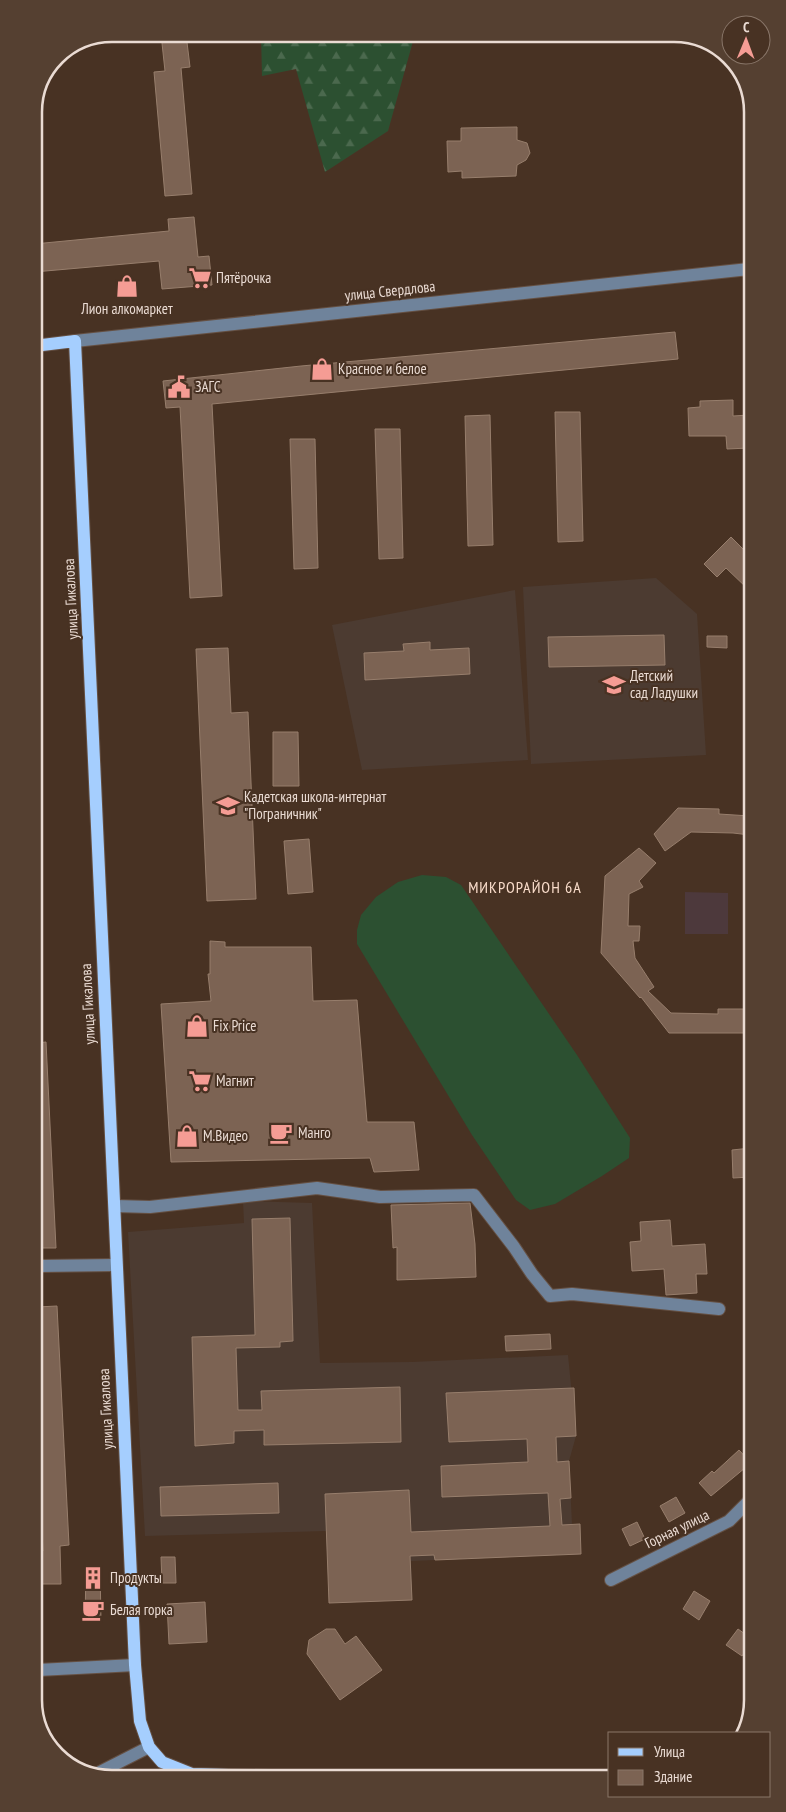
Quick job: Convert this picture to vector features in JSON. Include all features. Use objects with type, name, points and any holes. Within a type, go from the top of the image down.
[{"type":"main road","name":"улица Свердлова","points":[[43,345],[75,341]]},
{"type":"main road","name":"улица Гикалова","points":[[75,341],[104,1018],[115,1206],[116,1265],[135,1665],[140,1721],[149,1746]]},
{"type":"main road","points":[[149,1746],[162,1762],[180,1769]]},
{"type":"street","name":"улица Свердлова","points":[[75,341],[744,270]]},
{"type":"street","points":[[115,1206],[150,1207],[317,1188],[380,1197],[474,1195],[550,1296],[572,1294],[719,1309]]},
{"type":"street","points":[[42,1266],[116,1265]]},
{"type":"street","name":"Горная улица","points":[[611,1580],[729,1521],[744,1506]]},
{"type":"street","points":[[42,1670],[135,1665]]},
{"type":"street","points":[[106,1769],[149,1746]]},
{"type":"shaded area","name":"Детский сад Ладушки","points":[[656,578],[697,614],[706,755],[531,764],[523,587]]},
{"type":"shaded area","points":[[515,590],[528,760],[362,770],[332,625]]},
{"type":"shaded area","points":[[685,892],[728,893],[728,934],[685,934]]},
{"type":"shaded area","points":[[243,1201],[312,1203],[320,1363],[412,1362],[568,1355],[576,1436],[569,1461],[572,1524],[580,1524],[581,1554],[411,1561],[412,1600],[329,1603],[326,1531],[145,1536],[128,1232],[244,1223]]},
{"type":"green space","points":[[261,42],[413,43],[388,131],[325,172],[296,69],[262,76]]},
{"type":"green space","points":[[422,875],[446,877],[461,885],[577,1055],[630,1138],[629,1158],[555,1204],[530,1210],[516,1200],[472,1135],[357,944],[357,930],[361,915],[376,897],[398,882]]},
{"type":"building","points":[[162,42],[187,42],[190,67],[181,68],[192,194],[165,196],[154,72],[165,71]]},
{"type":"building","points":[[517,127],[517,140],[527,143],[530,153],[526,160],[517,165],[516,176],[462,178],[462,171],[448,172],[447,141],[461,141],[461,128]]},
{"type":"building","points":[[194,217],[198,257],[209,256],[212,285],[162,289],[159,261],[43,271],[43,243],[169,231],[168,219]]},
{"type":"building","points":[[675,332],[678,359],[212,404],[222,596],[190,598],[180,407],[166,408],[163,381],[301,366]]},
{"type":"building","points":[[733,400],[733,416],[744,415],[744,448],[727,449],[726,436],[689,436],[688,408],[700,407],[700,401]]},
{"type":"building","points":[[555,412],[580,412],[583,541],[558,542]]},
{"type":"building","points":[[490,415],[493,545],[468,546],[465,416]]},
{"type":"building","points":[[375,429],[400,429],[403,558],[379,559]]},
{"type":"building","points":[[290,439],[315,439],[318,568],[294,569]]},
{"type":"building","points":[[731,537],[744,550],[744,585],[726,568],[717,577],[704,564]]},
{"type":"building","points":[[664,635],[665,665],[549,667],[548,637]]},
{"type":"building","points":[[707,636],[727,636],[727,648],[707,647]]},
{"type":"building","points":[[430,642],[430,650],[469,648],[470,674],[365,680],[364,653],[404,651],[403,644]]},
{"type":"building","name":"Кадетская школа-интернат \"Пограничник\"","points":[[228,648],[231,713],[248,712],[256,899],[207,901],[196,649]]},
{"type":"building","points":[[273,732],[298,732],[299,786],[273,786]]},
{"type":"building","points":[[678,808],[719,809],[719,814],[744,816],[744,834],[691,832],[665,851],[654,834]]},
{"type":"building","points":[[309,839],[313,892],[288,894],[284,841]]},
{"type":"building","points":[[639,848],[656,863],[639,881],[643,887],[629,894],[628,926],[640,926],[639,941],[633,941],[635,958],[654,987],[648,991],[671,1013],[718,1014],[718,1009],[744,1009],[744,1033],[669,1033],[641,997],[601,953],[605,876]]},
{"type":"building","points":[[210,941],[225,942],[225,947],[311,947],[313,1001],[357,1000],[367,1122],[414,1122],[419,1170],[374,1172],[370,1158],[171,1162],[161,1004],[211,1001],[208,974],[210,974]]},
{"type":"building","points":[[42,1042],[46,1042],[56,1248],[42,1248]]},
{"type":"building","points":[[744,1149],[744,1177],[733,1178],[732,1150]]},
{"type":"building","points":[[470,1203],[475,1244],[476,1277],[397,1280],[397,1247],[393,1248],[391,1205]]},
{"type":"building","points":[[290,1218],[293,1341],[280,1342],[280,1347],[236,1348],[238,1410],[262,1410],[261,1391],[400,1387],[401,1442],[264,1445],[264,1430],[234,1431],[234,1443],[195,1446],[192,1337],[255,1335],[252,1219]]},
{"type":"building","points":[[670,1220],[672,1246],[705,1244],[707,1274],[696,1274],[697,1293],[666,1295],[664,1269],[632,1271],[630,1242],[641,1241],[640,1222]]},
{"type":"building","points":[[57,1306],[69,1545],[60,1546],[61,1584],[42,1584],[42,1307]]},
{"type":"building","points":[[550,1334],[551,1349],[506,1351],[505,1336]]},
{"type":"building","points":[[574,1388],[576,1436],[556,1437],[557,1462],[569,1461],[571,1498],[560,1499],[562,1525],[580,1524],[581,1554],[435,1560],[434,1555],[410,1556],[412,1600],[329,1603],[325,1494],[409,1490],[411,1532],[550,1526],[548,1493],[442,1497],[441,1466],[528,1462],[527,1439],[449,1442],[446,1393]]},
{"type":"building","points":[[739,1450],[744,1455],[744,1469],[711,1496],[699,1483],[712,1471],[714,1473]]},
{"type":"building","points":[[278,1483],[279,1513],[161,1516],[160,1487]]},
{"type":"building","points":[[676,1497],[685,1513],[669,1522],[660,1506]]},
{"type":"building","points":[[637,1522],[645,1539],[630,1546],[622,1529]]},
{"type":"building","points":[[161,1557],[175,1557],[176,1583],[162,1583]]},
{"type":"building","points":[[86,1568],[100,1568],[101,1621],[85,1621]]},
{"type":"building","points":[[694,1591],[710,1601],[699,1620],[683,1609]]},
{"type":"building","points":[[205,1602],[207,1642],[169,1644],[167,1604]]},
{"type":"building","points":[[326,1629],[335,1629],[345,1644],[356,1636],[382,1670],[340,1700],[307,1654],[309,1640]]},
{"type":"building","points":[[738,1629],[744,1633],[744,1653],[742,1656],[726,1645]]},
{"type":"place","name":"Пятёрочка","points":[[200,278]]},
{"type":"place","name":"Лион алкомаркет","points":[[127,286]]},
{"type":"place","name":"Красное и белое","points":[[322,369]]},
{"type":"place","name":"ЗАГС","points":[[179,387]]},
{"type":"place","name":"Детский сад Ладушки","points":[[614,685]]},
{"type":"place","name":"Кадетская школа-интернат \"Пограничник\"","points":[[228,806]]},
{"type":"place","name":"Fix Price","points":[[197,1026]]},
{"type":"place","name":"Магнит","points":[[200,1081]]},
{"type":"place","name":"Манго","points":[[281,1133]]},
{"type":"place","name":"М.Видео","points":[[187,1136]]},
{"type":"place","name":"Продукты","points":[[93,1578]]},
{"type":"place","name":"Белая горка","points":[[93,1610]]},
{"type":"district","name":"МИКРОРАЙОН 6А","points":[[525,887]]}]
